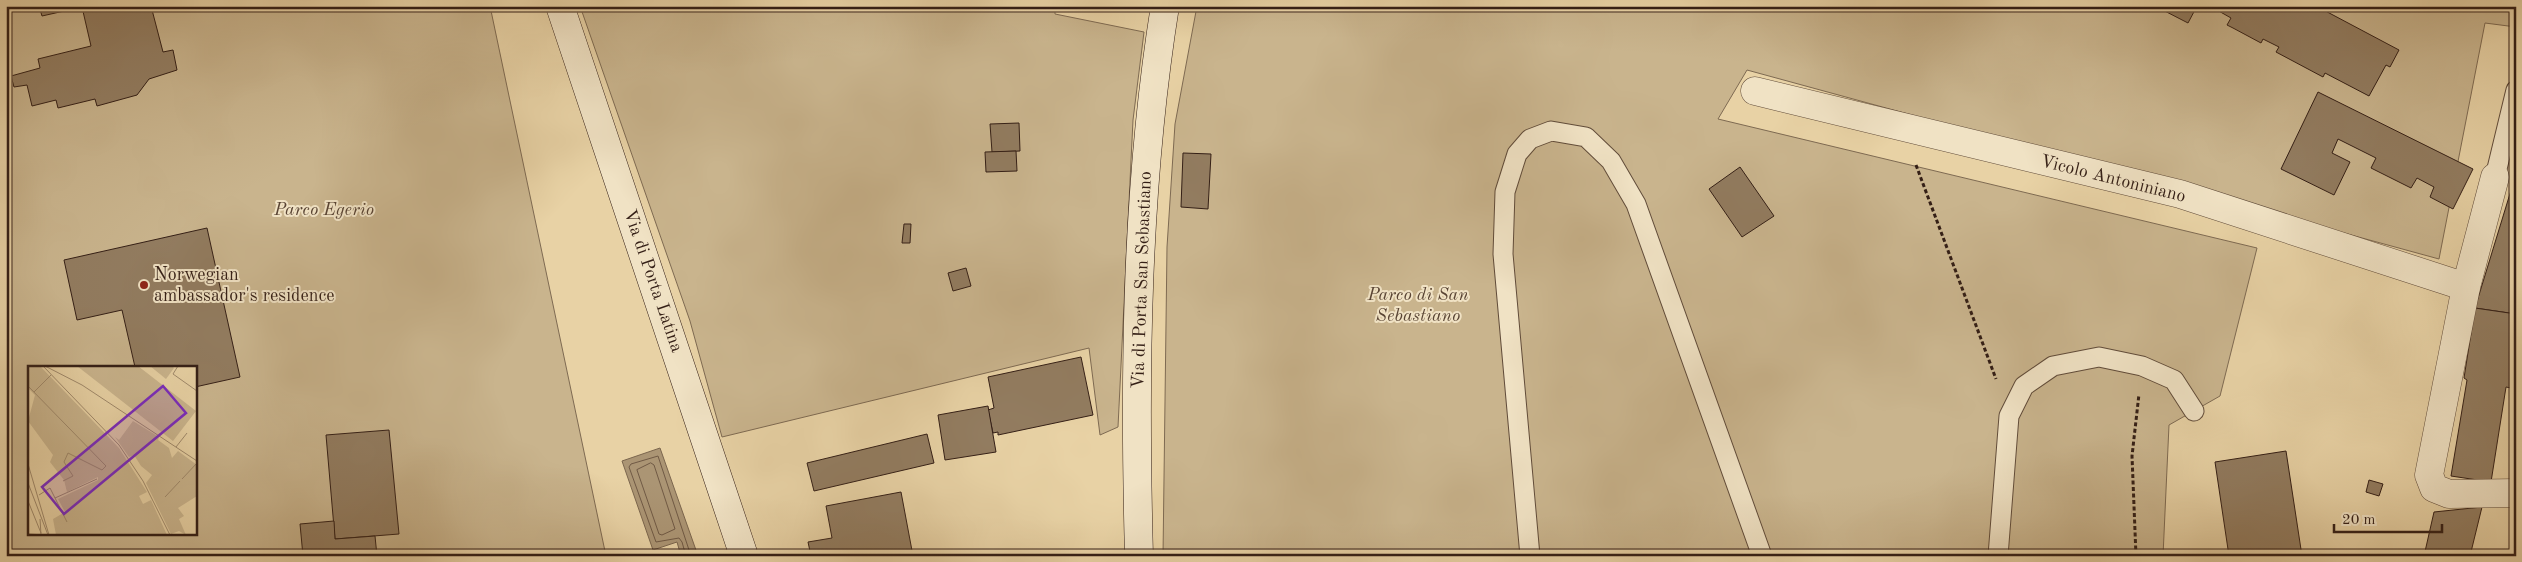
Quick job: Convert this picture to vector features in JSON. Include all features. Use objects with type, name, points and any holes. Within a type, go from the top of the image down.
[{"type":"street","name":"Via di Porta Latina","points":[[560,6],[744,556]]},
{"type":"street","name":"Via di Porta San Sebastiano","points":[[1139,556],[1139,287],[1149,115],[1165,6]]},
{"type":"street","name":"Vicolo Antoniniano","points":[[1755,91],[2180,194],[2466,286]]},
{"type":"street","points":[[2495,177],[2466,286],[2429,475],[2434,488],[2449,494],[2516,493]]},
{"type":"lane","points":[[2495,177],[2516,90]]},
{"type":"lane","points":[[1530,556],[1503,254],[1505,192],[1517,154],[1530,139],[1551,132],[1586,137],[1611,161],[1636,204],[1762,556]]},
{"type":"lane","points":[[1998,556],[2010,416],[2024,386],[2053,366],[2099,357],[2142,366],[2174,380],[2194,411]]},
{"type":"path","points":[[1902,126],[2010,416]]},
{"type":"path","points":[[2136,556],[2132,456],[2142,366]]},
{"type":"green space","name":"Parco Egerio","points":[[6,6],[490,6],[606,556],[8,556]]},
{"type":"green space","points":[[580,6],[1055,6],[1055,14],[1144,32],[1133,120],[1118,427],[1100,435],[1089,348],[722,437],[690,321]]},
{"type":"green space","name":"Parco di San Sebastiano","points":[[1197,6],[2516,6],[2516,27],[2485,23],[2439,259],[1747,70],[1718,119],[2257,248],[2220,396],[2169,425],[2163,556],[1163,556],[1167,247],[1175,124]]},
{"type":"water","points":[[660,448],[697,553],[681,556],[677,542],[653,550],[622,461]]},
{"type":"building","points":[[39,6],[151,6],[163,52],[173,50],[177,70],[149,79],[137,95],[97,106],[95,99],[58,108],[56,100],[32,106],[27,85],[14,87],[11,76],[40,68],[38,59],[91,46],[82,7],[42,16]]},
{"type":"building","points":[[2155,6],[2197,6],[2188,23]]},
{"type":"building","points":[[2210,6],[2316,6],[2399,50],[2390,67],[2386,65],[2369,96],[2325,73],[2323,77],[2276,52],[2279,47],[2263,39],[2261,43],[2227,25],[2231,18]]},
{"type":"building","points":[[2318,92],[2473,169],[2453,209],[2430,197],[2434,187],[2417,178],[2411,188],[2371,168],[2376,158],[2338,139],[2332,153],[2350,162],[2334,195],[2281,169]]},
{"type":"building","points":[[1019,123],[1020,151],[992,152],[990,124]]},
{"type":"building","points":[[1016,151],[1017,171],[986,172],[985,152]]},
{"type":"building","points":[[1183,153],[1211,154],[1208,209],[1181,207]]},
{"type":"building","points":[[1740,167],[1774,216],[1742,237],[1709,189]]},
{"type":"building","points":[[2516,174],[2516,314],[2475,308]]},
{"type":"building","points":[[904,224],[911,224],[910,243],[902,243]]},
{"type":"building","name":"Norwegian ambassador's residence","points":[[207,228],[240,377],[196,387],[196,366],[135,366],[122,310],[77,320],[64,260]]},
{"type":"building","points":[[966,268],[971,286],[953,291],[948,273]]},
{"type":"building","points":[[2475,308],[2516,314],[2516,389],[2506,387],[2491,482],[2451,476],[2467,380],[2464,378]]},
{"type":"building","points":[[1081,357],[1093,415],[998,435],[998,432],[993,433],[988,410],[994,408],[988,377]]},
{"type":"building","points":[[988,406],[996,452],[945,460],[938,415]]},
{"type":"building","points":[[389,430],[399,534],[335,539],[326,435]]},
{"type":"building","points":[[927,434],[934,463],[814,491],[807,463]]},
{"type":"building","points":[[2286,451],[2302,556],[2229,556],[2215,462]]},
{"type":"building","points":[[2369,480],[2383,484],[2379,496],[2366,492]]},
{"type":"building","points":[[901,492],[913,556],[811,556],[808,542],[832,538],[826,506]]},
{"type":"building","points":[[2482,507],[2470,556],[2424,556],[2434,512]]},
{"type":"building","points":[[334,521],[335,539],[375,536],[377,556],[303,556],[300,524]]},
{"type":"place","name":"Norwegian ambassador's residence","points":[[144,285]]}]
